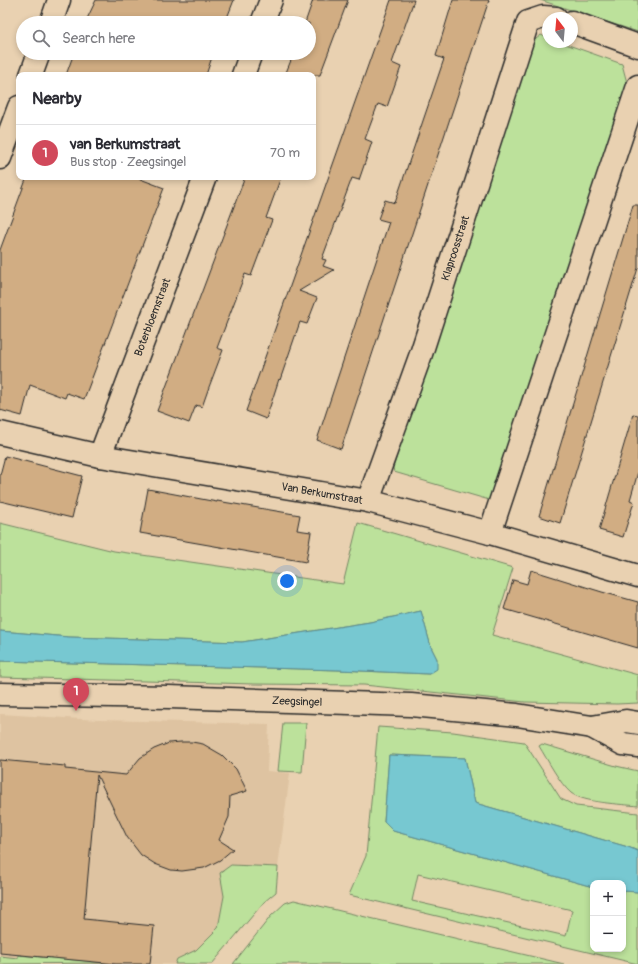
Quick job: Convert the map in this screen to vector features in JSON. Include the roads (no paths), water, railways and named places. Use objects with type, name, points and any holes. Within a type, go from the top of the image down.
[{"type":"street","points":[[53,16],[59,0]]},
{"type":"street","points":[[264,16],[270,0]]},
{"type":"street","name":"Klaproosstraat","points":[[368,501],[421,354],[528,22],[542,17]]},
{"type":"street","points":[[578,24],[638,46]]},
{"type":"street","points":[[32,72],[36,60]]},
{"type":"street","points":[[244,72],[248,60]]},
{"type":"street","points":[[490,533],[638,86]]},
{"type":"street","points":[[0,158],[16,115]]},
{"type":"street","name":"Boterbloemstraat","points":[[100,456],[204,180]]},
{"type":"street","name":"Van Berkumstraat","points":[[0,433],[100,456],[368,501],[490,533],[638,576]]},
{"type":"street","name":"Zeegsingel","points":[[0,694],[169,697],[411,705],[517,715],[592,727],[626,721],[638,723]]},
{"type":"street","name":"Zeegsingel","points":[[592,727],[623,744],[638,746]]},
{"type":"water","points":[[421,611],[431,647],[437,659],[437,669],[429,674],[339,670],[0,661],[0,631],[69,637],[242,642],[370,622]]},
{"type":"water","points":[[389,755],[465,758],[475,803],[638,851],[638,892],[626,891],[626,880],[590,880],[590,886],[393,831],[384,822]]},
{"type":"place","name":"van Berkumstraat","points":[[76,711]]}]
